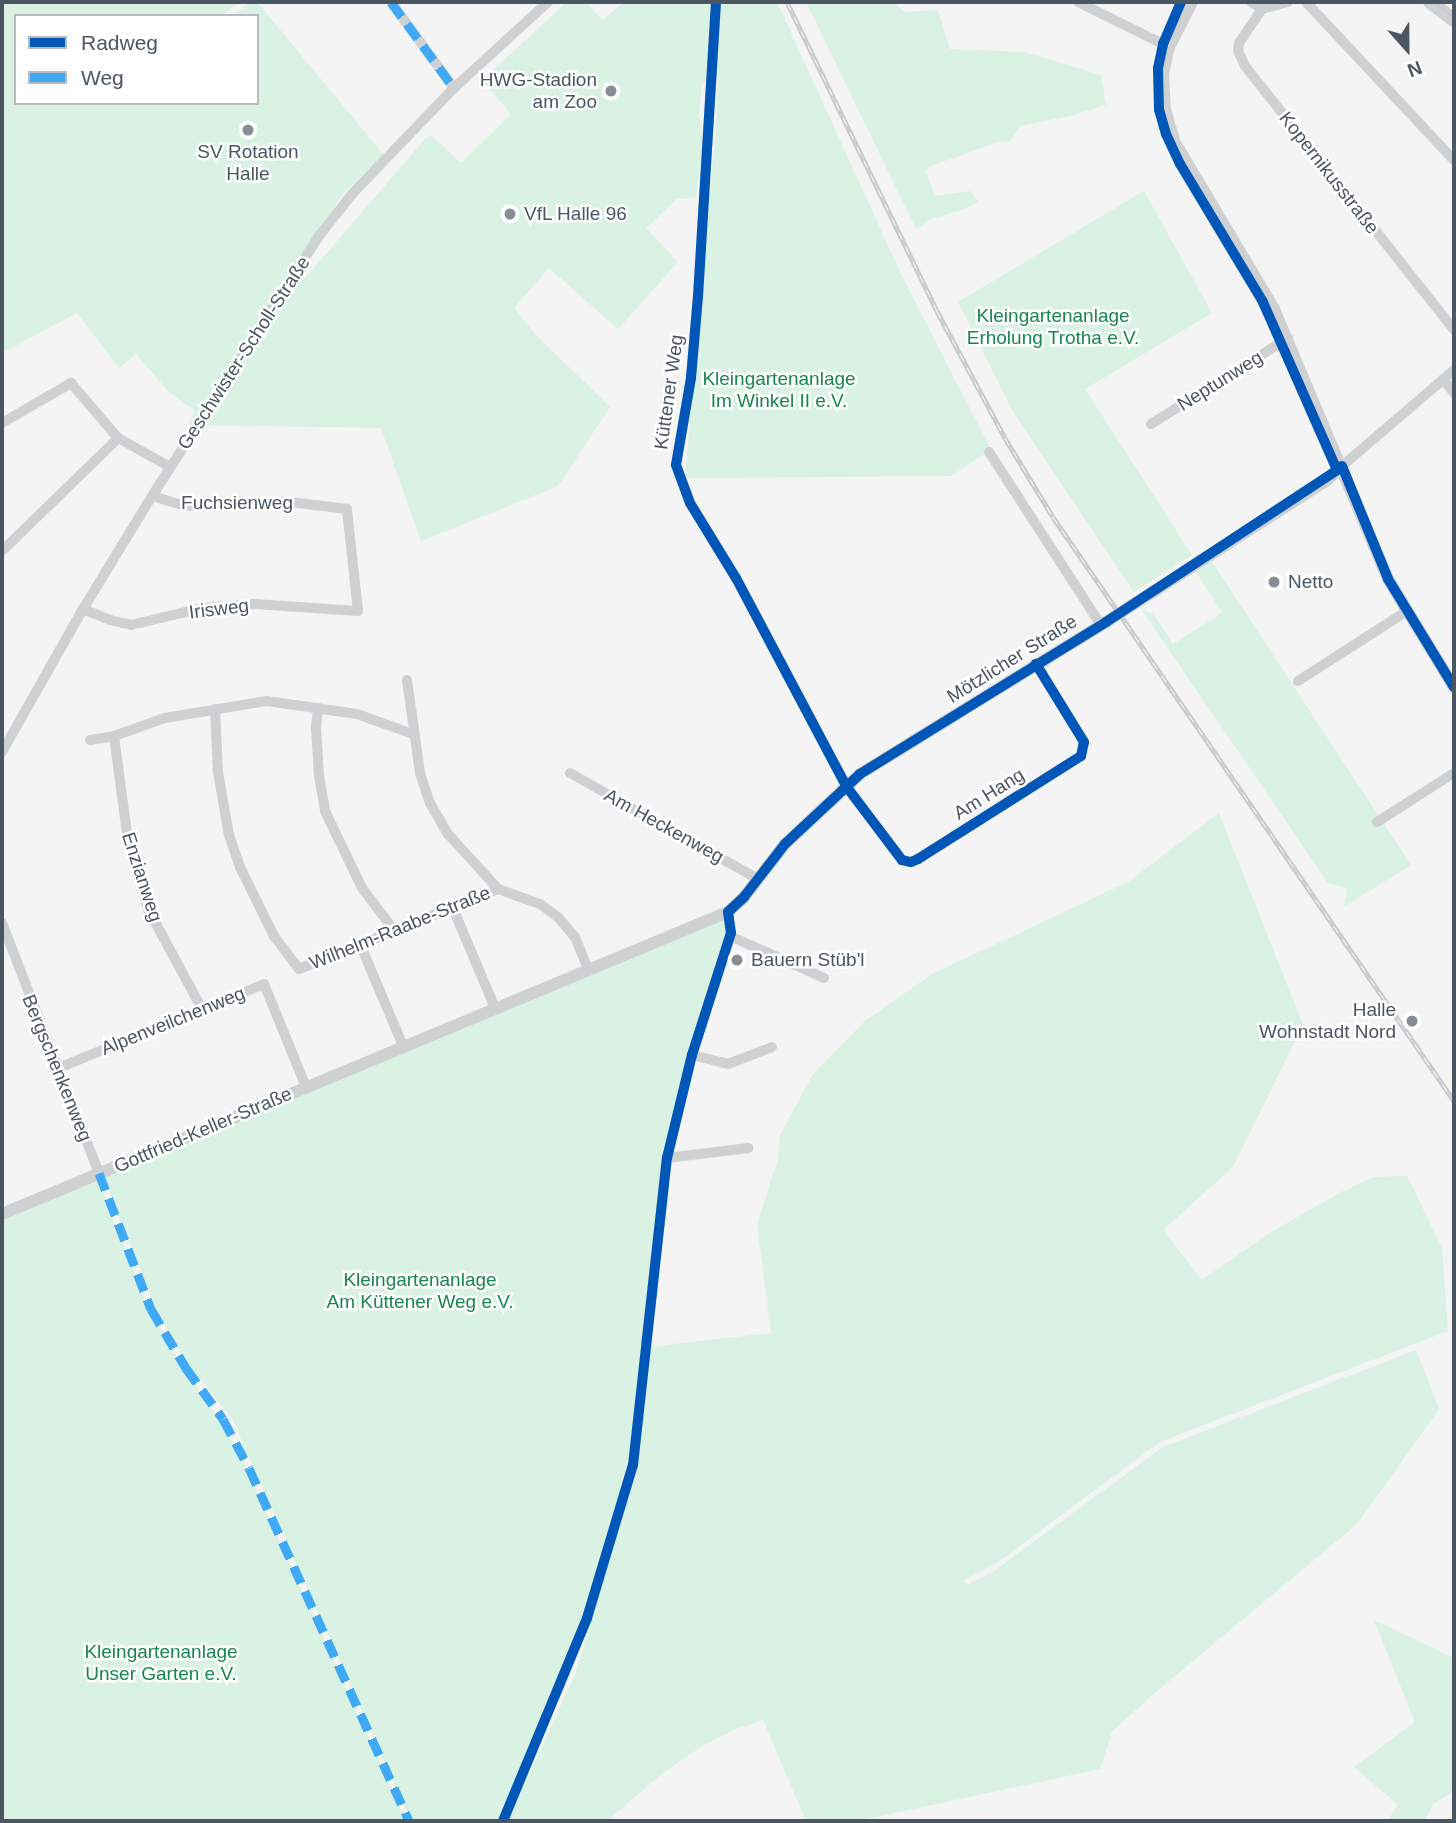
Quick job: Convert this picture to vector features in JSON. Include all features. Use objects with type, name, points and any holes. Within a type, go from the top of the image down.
[{"type":"main road","points":[[1430,2],[1454,20]]},
{"type":"main road","points":[[1445,2],[1454,9]]},
{"type":"street","points":[[391,2],[454,88]]},
{"type":"street","name":"Geschwister-Scholl-Straße","points":[[2,752],[83,609],[152,496],[319,236],[352,194],[454,88],[548,2]]},
{"type":"street","name":"Küttener Weg","points":[[716,2],[698,296],[691,378],[677,454],[678,474],[690,503],[770,638],[846,786]]},
{"type":"street","points":[[1078,2],[1170,47]]},
{"type":"street","points":[[1192,2],[1170,47],[1163,73],[1163,97],[1174,141],[1242,252],[1289,338],[1375,552],[1407,611],[1454,687]]},
{"type":"street","points":[[1251,2],[1262,9],[1288,2]]},
{"type":"street","points":[[1306,2],[1454,160]]},
{"type":"street","name":"Kopernikusstraße","points":[[1262,9],[1240,43],[1238,51],[1245,66],[1454,330]]},
{"type":"street","name":"Neptunweg","points":[[1151,424],[1289,338]]},
{"type":"street","name":"Mötzlicher Straße","points":[[727,912],[758,879],[785,844],[846,786],[1326,480],[1454,370]]},
{"type":"street","points":[[1443,379],[1454,393]]},
{"type":"street","points":[[2,423],[71,383],[118,438],[125,439],[170,467]]},
{"type":"street","points":[[2,551],[118,438]]},
{"type":"street","name":"Mötzlicher Straße","points":[[989,452],[1101,625]]},
{"type":"street","name":"Fuchsienweg","points":[[152,496],[185,506],[290,502],[347,509],[358,611]]},
{"type":"street","name":"Irisweg","points":[[83,609],[131,625],[203,608],[255,604],[358,611]]},
{"type":"street","points":[[1298,681],[1407,611]]},
{"type":"street","name":"Am Hang","points":[[846,786],[897,856],[911,862],[1081,756],[1084,742],[1036,664]]},
{"type":"street","points":[[407,680],[420,773],[439,820],[448,834],[498,889]]},
{"type":"street","points":[[90,740],[114,736],[165,718],[267,701],[358,714],[413,734]]},
{"type":"street","points":[[318,708],[316,729],[319,776],[326,811],[362,888],[394,930]]},
{"type":"street","name":"Wilhelm-Raabe-Straße","points":[[215,709],[218,772],[229,835],[240,867],[274,936],[299,969],[498,889],[540,904],[558,917],[575,937],[588,970]]},
{"type":"street","name":"Enzianweg","points":[[114,736],[129,848],[148,909],[202,1009]]},
{"type":"street","points":[[1377,822],[1454,773]]},
{"type":"street","name":"Am Heckenweg","points":[[570,774],[758,879]]},
{"type":"street","points":[[453,906],[495,1008]]},
{"type":"street","points":[[646,1343],[667,1158],[692,1055],[730,936],[727,912]]},
{"type":"street","name":"Gottfried-Keller-Straße","points":[[2,1214],[727,912]]},
{"type":"street","name":"Bergschenkenweg","points":[[2,923],[56,1069],[99,1173]]},
{"type":"street","points":[[730,936],[824,978]]},
{"type":"street","points":[[360,944],[403,1046]]},
{"type":"street","name":"Alpenveilchenweg","points":[[56,1069],[264,984],[306,1087]]},
{"type":"street","points":[[692,1055],[729,1064],[772,1047]]},
{"type":"street","points":[[667,1158],[748,1148]]},
{"type":"green space","points":[[2,2],[240,2],[224,14],[14,14],[14,105],[259,105],[259,14],[235,14],[250,2],[257,2],[384,155],[342,195],[272,302],[307,276],[425,139],[431,135],[461,163],[511,114],[482,80],[567,2],[586,2],[602,20],[624,2],[710,2],[706,83],[702,83],[699,114],[704,141],[696,198],[677,199],[646,228],[678,262],[618,329],[549,268],[514,308],[535,334],[610,407],[558,486],[421,541],[381,428],[188,425],[195,411],[168,391],[136,354],[119,368],[77,313],[2,353]]},
{"type":"green space","name":"Kleingartenanlage Im Winkel II e.V.","points":[[719,2],[777,2],[901,274],[991,450],[951,476],[685,478],[716,127]]},
{"type":"green space","points":[[806,2],[894,2],[904,12],[938,10],[950,49],[1025,52],[1101,75],[1106,105],[1070,116],[1020,126],[1010,141],[998,142],[928,167],[926,172],[935,196],[970,191],[978,201],[965,209],[934,218],[916,229]]},
{"type":"green space","name":"Kleingartenanlage Erholung Trotha e.V.","points":[[1144,191],[1212,313],[1085,389],[1192,555],[1134,592],[1012,410],[958,302]]},
{"type":"green space","points":[[1212,562],[1411,865],[1344,907],[1347,888],[1328,883],[1141,609],[1154,615],[1173,644],[1216,617],[1222,612],[1196,572]]},
{"type":"green space","points":[[1219,813],[1303,1025],[1233,1167],[1163,1230],[1202,1280],[1266,1235],[1343,1191],[1374,1177],[1407,1176],[1442,1248],[1448,1331],[1160,1442],[998,1562],[963,1581],[966,1585],[991,1573],[1163,1447],[1416,1350],[1439,1409],[1357,1524],[1112,1732],[1100,1769],[857,1821],[806,1821],[763,1720],[736,1729],[704,1745],[663,1773],[607,1821],[508,1821],[576,1672],[638,1465],[647,1347],[771,1333],[757,1224],[777,1162],[780,1135],[813,1074],[865,1021],[932,974],[1128,882]]},
{"type":"green space","name":"Kleingartenanlage Am Küttener Weg e.V.","points":[[725,918],[727,933],[663,1157],[630,1465],[566,1666],[501,1821],[411,1821],[232,1419],[185,1360],[159,1317],[103,1177]]},
{"type":"green space","name":"Kleingartenanlage Unser Garten e.V.","points":[[98,1179],[149,1310],[184,1369],[221,1421],[247,1469],[406,1821],[2,1821],[2,1220]]},
{"type":"green space","points":[[1374,1620],[1452,1657],[1454,1663],[1454,1790],[1433,1805],[1424,1821],[1387,1821],[1398,1805],[1354,1767],[1415,1722]]},
{"type":"tram line","points":[[1434,2],[1454,18]]},
{"type":"railway","points":[[787,2],[937,311],[1005,438],[1053,517],[1454,1101]]},
{"type":"marked path","points":[[391,2],[454,88]]},
{"type":"marked path","points":[[99,1173],[151,1309],[186,1368],[223,1419],[249,1468],[409,1821]]},
{"type":"cycle path","points":[[716,2],[691,378],[676,465],[690,503],[736,578],[846,786],[902,860],[911,862],[918,859],[1081,756],[1084,742],[1036,664]]},
{"type":"cycle path","points":[[503,1821],[587,1618],[633,1465],[667,1158],[692,1055],[731,933],[728,912],[744,897],[785,844],[860,774],[1106,622],[1337,470],[1263,302],[1180,164],[1166,134],[1159,110],[1158,68],[1163,44],[1181,2]]},
{"type":"cycle path","points":[[1342,466],[1388,579],[1454,687]]},
{"type":"place","name":"HWG-Stadion am Zoo","points":[[611,91]]},
{"type":"place","name":"SV Rotation Halle","points":[[248,130]]},
{"type":"place","name":"VfL Halle 96","points":[[510,214]]},
{"type":"place","name":"Netto","points":[[1274,582]]},
{"type":"place","name":"Bauern Stüb'l","points":[[737,960]]},
{"type":"place","name":"Halle Wohnstadt Nord","points":[[1412,1021]]}]
